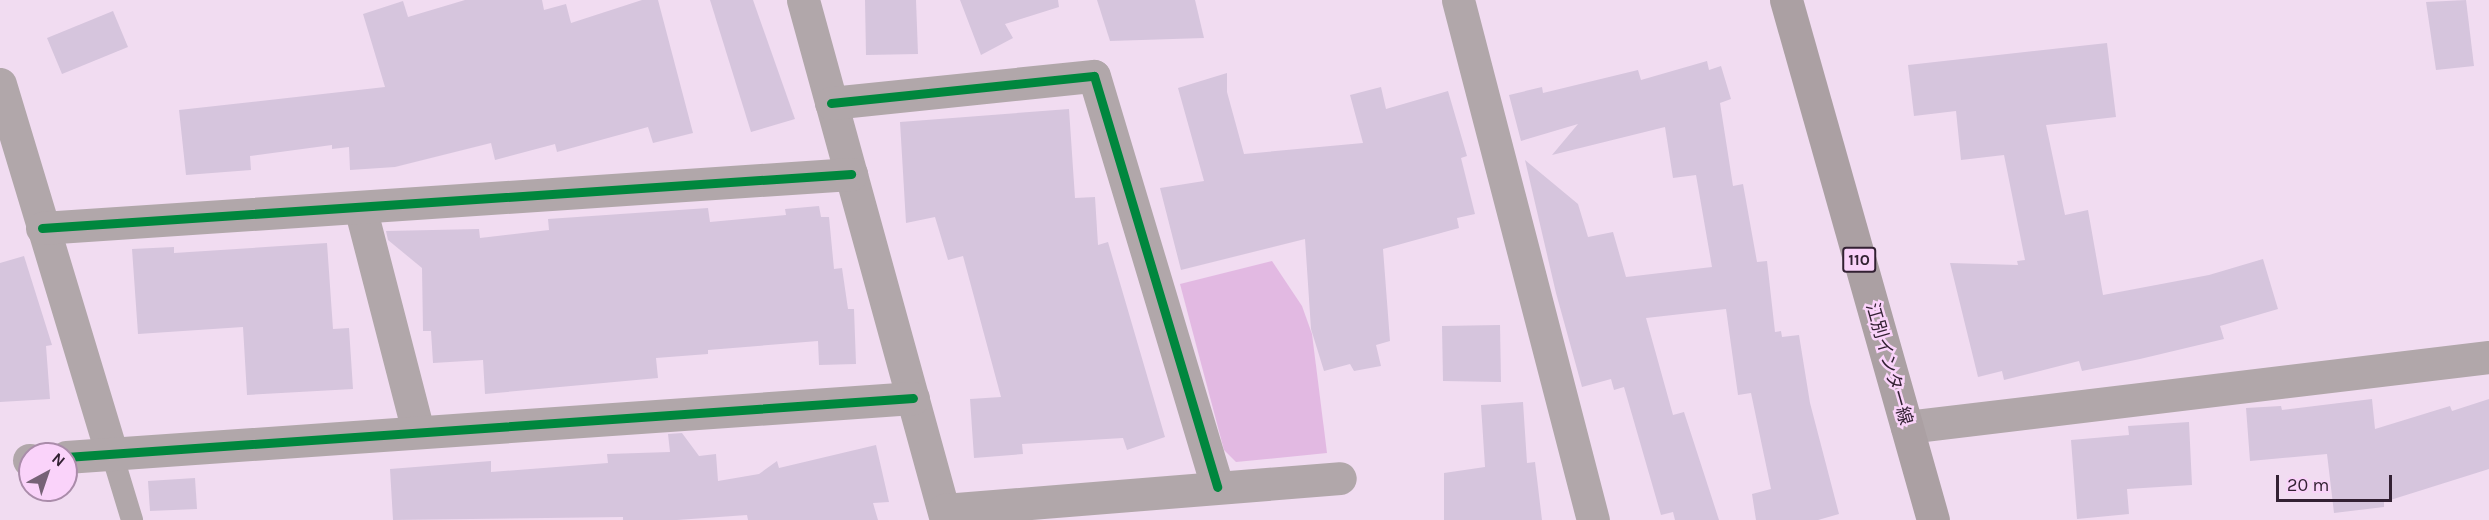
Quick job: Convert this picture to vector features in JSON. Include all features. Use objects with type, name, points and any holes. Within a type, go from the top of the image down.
[{"type":"main road","name":"江別インター線","points":[[1786,0],[1933,520]]},
{"type":"street","points":[[803,0],[945,515],[1217,487],[1340,478]]},
{"type":"street","points":[[1458,0],[1593,520]]},
{"type":"street","points":[[831,103],[1094,76],[1217,487]]},
{"type":"street","points":[[0,84],[112,454]]},
{"type":"street","points":[[42,228],[851,174]]},
{"type":"street","points":[[360,207],[418,432]]},
{"type":"street","points":[[1907,428],[2489,357]]},
{"type":"street","points":[[78,456],[913,398]]},
{"type":"lane","points":[[112,454],[132,520]]},
{"type":"shaded area","points":[[1272,261],[1302,306],[1312,334],[1327,453],[1236,462],[1224,450],[1180,284]]},
{"type":"building","points":[[465,0],[542,0],[544,10],[566,4],[571,23],[642,0],[658,0],[693,133],[653,143],[648,127],[557,152],[555,144],[495,160],[491,143],[395,167],[350,170],[349,147],[332,149],[332,145],[250,156],[251,170],[186,175],[179,110],[385,87],[363,14],[403,1],[408,17]]},
{"type":"building","points":[[710,0],[753,0],[795,119],[751,132]]},
{"type":"building","points":[[865,0],[916,0],[918,54],[866,55]]},
{"type":"building","points":[[960,0],[1058,0],[1059,7],[1005,24],[1013,38],[981,55]]},
{"type":"building","points":[[1097,0],[1195,0],[1204,38],[1110,41]]},
{"type":"building","points":[[2466,0],[2474,66],[2436,70],[2426,2]]},
{"type":"building","points":[[113,11],[128,47],[62,74],[47,38]]},
{"type":"building","points":[[2107,43],[2116,117],[2046,125],[2065,215],[2088,210],[2103,295],[2209,275],[2263,259],[2278,309],[2220,326],[2224,339],[2140,359],[2082,371],[2079,361],[2004,380],[2002,371],[1978,377],[1950,263],[2018,265],[2017,261],[2025,260],[2004,155],[1961,160],[1956,111],[1914,116],[1908,65]]},
{"type":"building","points":[[1707,61],[1709,70],[1721,66],[1731,99],[1720,103],[1733,186],[1743,184],[1757,262],[1767,261],[1775,332],[1781,331],[1782,337],[1799,335],[1810,403],[1839,514],[1818,520],[1756,520],[1752,494],[1771,489],[1751,393],[1738,395],[1726,309],[1646,318],[1673,415],[1684,412],[1719,520],[1675,520],[1673,512],[1661,515],[1624,387],[1614,390],[1611,379],[1582,387],[1556,293],[1525,160],[1578,204],[1588,237],[1613,232],[1626,277],[1712,267],[1696,175],[1673,178],[1665,127],[1552,155],[1578,124],[1521,141],[1509,95],[1542,87],[1543,93],[1638,70],[1641,80]]},
{"type":"building","points":[[1227,73],[1227,92],[1244,154],[1363,143],[1350,95],[1381,87],[1386,109],[1448,91],[1467,156],[1461,158],[1475,214],[1457,218],[1459,228],[1383,249],[1390,341],[1376,345],[1381,366],[1354,371],[1350,364],[1324,371],[1311,329],[1305,239],[1181,270],[1160,188],[1204,181],[1178,88]]},
{"type":"building","points":[[1069,109],[1075,198],[1095,197],[1098,245],[1108,242],[1165,437],[1127,450],[1123,438],[1022,444],[1023,454],[974,458],[970,399],[1001,397],[963,256],[948,260],[935,217],[906,223],[900,122]]},
{"type":"building","points":[[819,206],[821,217],[829,217],[834,269],[842,268],[848,309],[854,309],[856,364],[819,365],[818,341],[708,350],[708,354],[656,358],[658,378],[485,394],[483,360],[433,363],[431,331],[423,331],[422,268],[388,240],[386,231],[479,229],[480,238],[549,230],[548,219],[708,208],[710,222],[786,215],[785,209]]},
{"type":"building","points":[[327,243],[333,329],[349,328],[353,389],[247,395],[243,327],[138,334],[132,249],[174,247],[174,253]]},
{"type":"building","points":[[24,256],[52,345],[46,346],[50,399],[0,402],[0,263]]},
{"type":"building","points":[[1500,325],[1501,382],[1443,381],[1442,326]]},
{"type":"building","points":[[2372,399],[2375,429],[2450,406],[2452,411],[2489,399],[2489,469],[2384,502],[2384,507],[2334,513],[2327,454],[2250,461],[2246,408],[2281,406],[2282,410]]},
{"type":"building","points":[[1523,402],[1527,463],[1535,462],[1542,520],[1444,520],[1444,473],[1485,467],[1481,405]]},
{"type":"building","points":[[2189,422],[2192,485],[2127,489],[2129,514],[2077,519],[2071,440],[2129,435],[2128,426]]},
{"type":"building","points":[[682,433],[699,456],[716,454],[718,481],[759,474],[777,461],[779,468],[876,445],[889,502],[873,503],[878,520],[748,520],[747,515],[677,520],[623,520],[623,517],[393,520],[390,469],[491,461],[491,472],[608,463],[607,454],[670,452],[668,434]]},
{"type":"building","points":[[195,478],[197,509],[150,511],[148,481]]},
{"type":"cycle path","points":[[831,103],[1094,76],[1217,487]]},
{"type":"cycle path","points":[[42,228],[851,174]]},
{"type":"cycle path","points":[[78,456],[913,398]]}]
